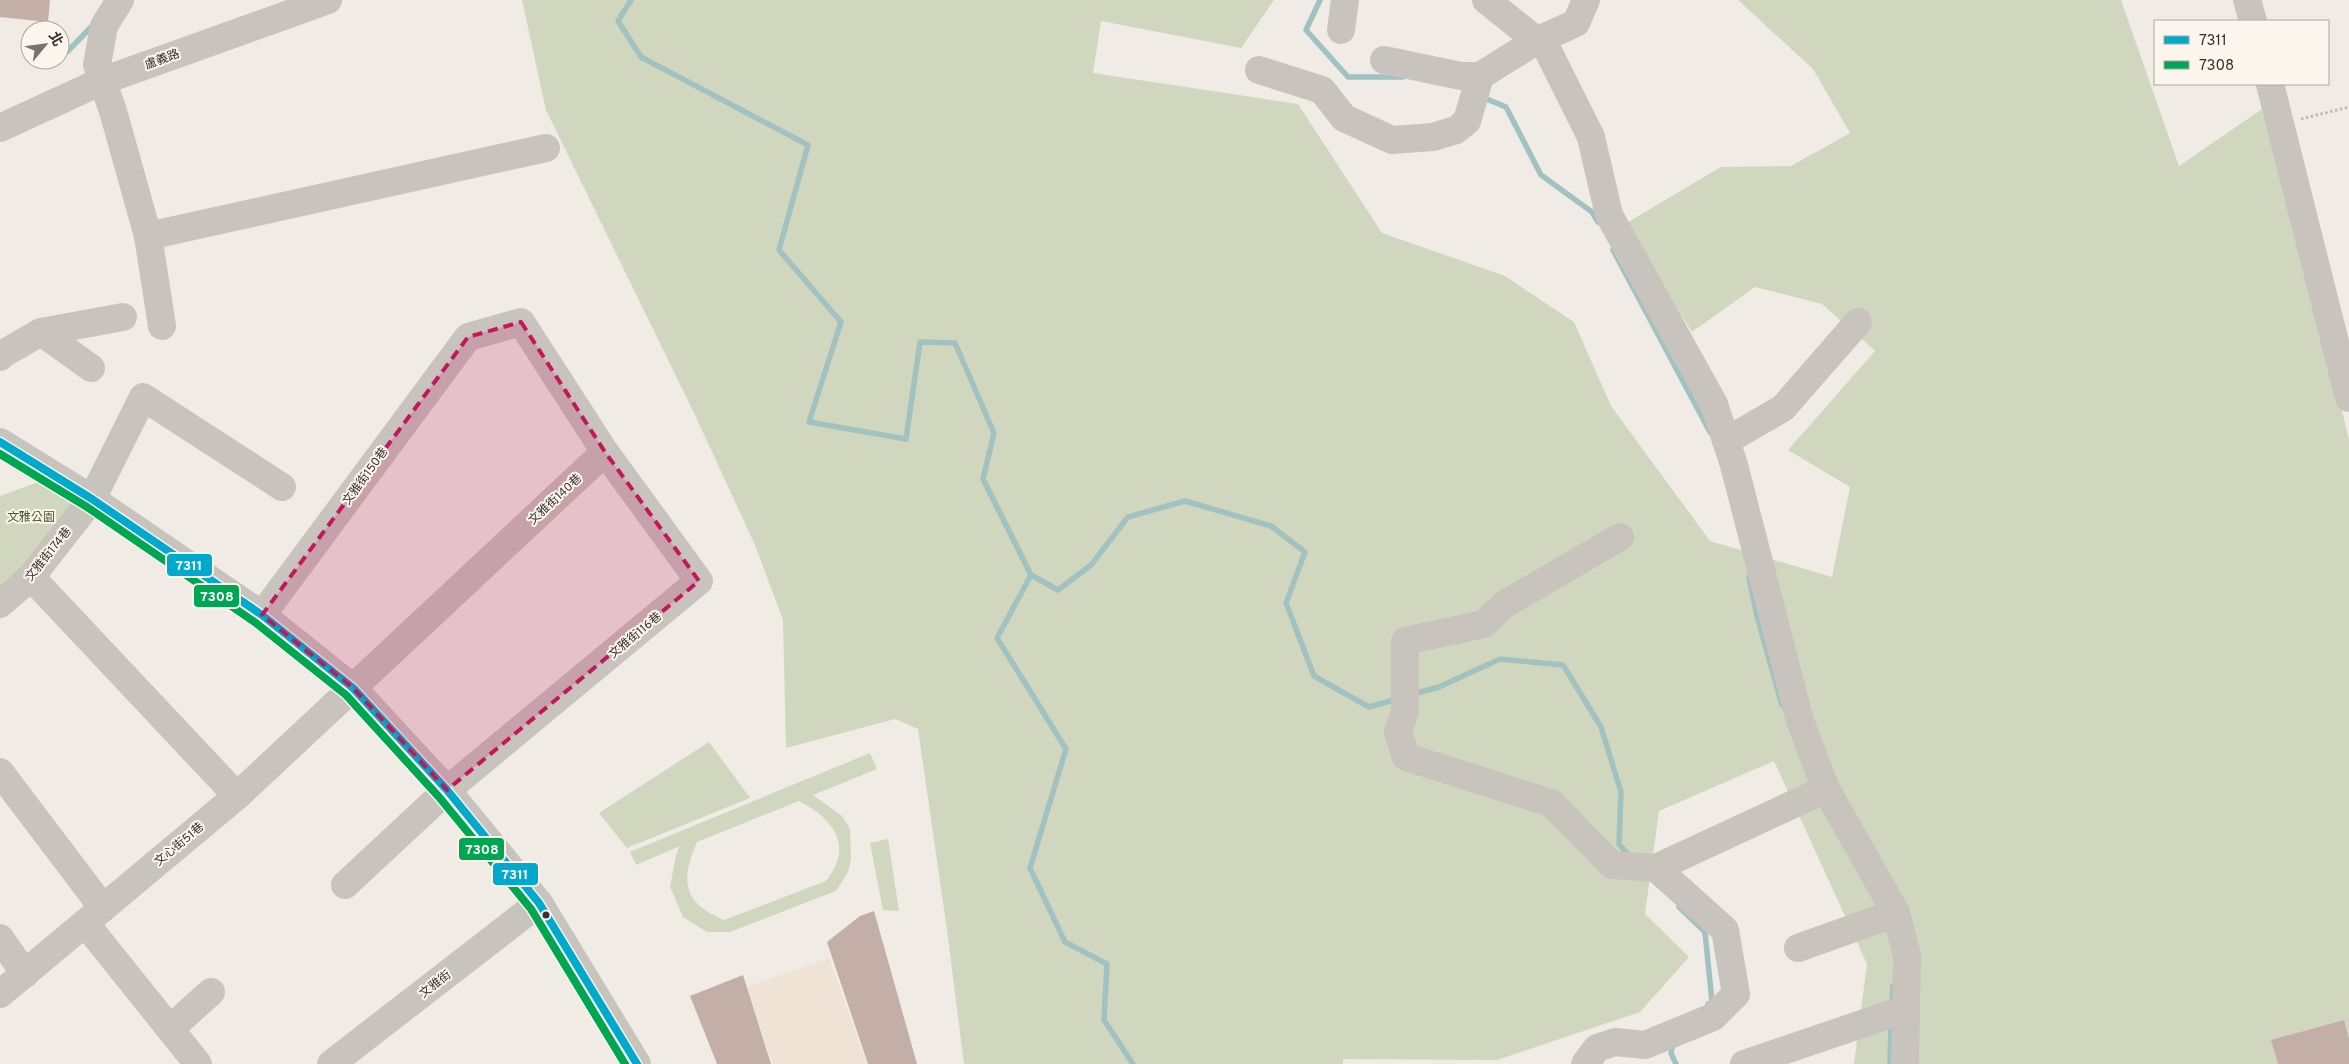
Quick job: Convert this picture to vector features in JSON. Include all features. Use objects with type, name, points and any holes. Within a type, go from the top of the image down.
[{"type":"street","points":[[120,0],[104,26],[97,65],[113,111],[148,236],[162,326]]},
{"type":"street","name":"盧義路","points":[[5,118],[328,0]]},
{"type":"street","points":[[1342,30],[1345,0]]},
{"type":"street","points":[[1486,0],[1546,49],[1591,136],[1609,215],[1714,404],[1726,441],[1800,721],[1822,791],[1907,956],[1897,1013],[1905,1064]]},
{"type":"street","points":[[1259,70],[1322,90],[1344,118],[1392,140],[1433,137],[1456,130],[1468,121],[1477,88],[1536,41],[1576,23],[1586,0]]},
{"type":"street","points":[[2247,0],[2253,20]]},
{"type":"street","points":[[1384,60],[1461,76],[1477,88]]},
{"type":"street","points":[[2270,85],[2349,398]]},
{"type":"street","points":[[148,236],[546,148]]},
{"type":"street","points":[[0,357],[1,354],[40,332],[123,317]]},
{"type":"street","name":"文雅街150巷","points":[[262,615],[468,337],[521,322],[605,452]]},
{"type":"street","points":[[1726,441],[1783,408],[1858,322]]},
{"type":"street","points":[[40,332],[91,368]]},
{"type":"street","name":"文雅街174巷","points":[[0,604],[31,577],[92,499],[144,397],[282,487]]},
{"type":"street","points":[[0,442],[92,499],[262,615],[352,688],[447,790],[539,903],[637,1064]]},
{"type":"street","name":"文雅街140巷","points":[[352,688],[605,452]]},
{"type":"street","name":"文雅街116巷","points":[[447,790],[699,581],[605,452]]},
{"type":"street","points":[[1620,537],[1505,604],[1484,624],[1406,641],[1406,712],[1398,732],[1406,757],[1551,803],[1612,866],[1645,867],[1822,791]]},
{"type":"street","points":[[31,577],[236,796]]},
{"type":"street","name":"文心街51巷","points":[[0,994],[236,796],[352,688]]},
{"type":"street","points":[[0,772],[170,1029],[198,1064]]},
{"type":"street","points":[[345,885],[447,790]]},
{"type":"street","points":[[1585,1064],[1597,1048],[1615,1042],[1645,1045],[1713,1016],[1736,994],[1725,930],[1645,867]]},
{"type":"street","name":"文雅街","points":[[331,1064],[539,903]]},
{"type":"street","points":[[1798,948],[1886,916]]},
{"type":"street","points":[[0,938],[24,974]]},
{"type":"street","points":[[170,1029],[211,992]]},
{"type":"street","points":[[1744,1064],[1897,1013]]},
{"type":"path","points":[[2281,125],[2349,107]]},
{"type":"highlighted area","points":[[521,322],[605,452],[699,581],[447,790],[353,688],[262,615],[468,337]]},
{"type":"green space","points":[[522,0],[1274,0],[1241,48],[1101,21],[1093,73],[1298,104],[1382,233],[1505,276],[1574,322],[1611,406],[1710,541],[1832,577],[1850,487],[1788,450],[1875,351],[1822,304],[1755,287],[1692,332],[1623,225],[1721,167],[1791,166],[1850,133],[1813,69],[1738,0],[2121,0],[2179,166],[2268,105],[2349,440],[2349,1064],[1854,1064],[1867,964],[1774,761],[1659,811],[1645,914],[1689,957],[1640,1012],[1497,1060],[1343,1059],[1343,1064],[964,1064],[918,729],[895,719],[786,748],[783,620],[755,545],[695,415],[546,110]]},
{"type":"green space","name":"文雅公園","points":[[41,481],[76,502],[0,604],[0,496]]},
{"type":"green space","points":[[709,742],[750,798],[627,848],[599,813]]},
{"type":"green space","points":[[870,753],[877,769],[813,795],[842,816],[850,829],[851,859],[848,872],[836,891],[730,932],[707,932],[683,917],[670,887],[676,855],[680,846],[636,865],[630,852]],"holes":[[[799,801],[811,808],[830,825],[839,845],[839,856],[826,881],[724,920],[700,906],[693,898],[687,879],[688,868],[697,842]]]},
{"type":"green space","points":[[888,839],[899,911],[883,910],[870,843]]},
{"type":"shaded area","points":[[829,958],[867,1064],[773,1064],[746,987]]},
{"type":"building","points":[[0,0],[50,0],[48,20],[0,17]]},
{"type":"building","points":[[874,911],[917,1064],[868,1064],[827,942],[860,916]]},
{"type":"building","points":[[743,975],[771,1064],[717,1064],[690,996]]},
{"type":"building","points":[[2344,1020],[2349,1039],[2349,1064],[2278,1064],[2271,1040]]},
{"type":"waterway","points":[[631,0],[618,21],[641,57],[808,145],[779,250],[841,322],[809,422],[906,439],[920,342],[955,343],[994,433],[983,479],[1031,575],[997,638],[1066,749],[1030,868],[1065,942],[1107,964],[1104,1020],[1133,1064]]},
{"type":"waterway","points":[[1320,0],[1306,30],[1348,77],[1403,77]]},
{"type":"waterway","points":[[70,49],[94,24]]},
{"type":"waterway","points":[[1482,97],[1506,107],[1541,175],[1592,212],[1598,222]]},
{"type":"waterway","points":[[1613,250],[1710,432]]},
{"type":"waterway","points":[[1031,575],[1058,590],[1091,565],[1128,517],[1185,501],[1271,526],[1305,552],[1286,603],[1314,676],[1369,707],[1397,699]]},
{"type":"waterway","points":[[1749,578],[1757,616],[1782,705]]},
{"type":"waterway","points":[[1413,694],[1439,687],[1500,659],[1563,665],[1601,727],[1621,792],[1619,844],[1631,858]]},
{"type":"waterway","points":[[1679,907],[1705,932],[1712,1002],[1708,1004]]},
{"type":"waterway","points":[[1892,1007],[1893,986]]},
{"type":"waterway","points":[[1890,1064],[1891,1021]]},
{"type":"waterway","points":[[1673,1043],[1671,1053],[1676,1064]]},
{"type":"transit line","name":"7311","points":[[0,442],[92,499],[262,615],[353,688],[447,790],[539,903],[637,1064]]},
{"type":"transit line","name":"7308","points":[[0,454],[87,507],[256,623],[346,695],[439,797],[531,909],[625,1064]]}]
